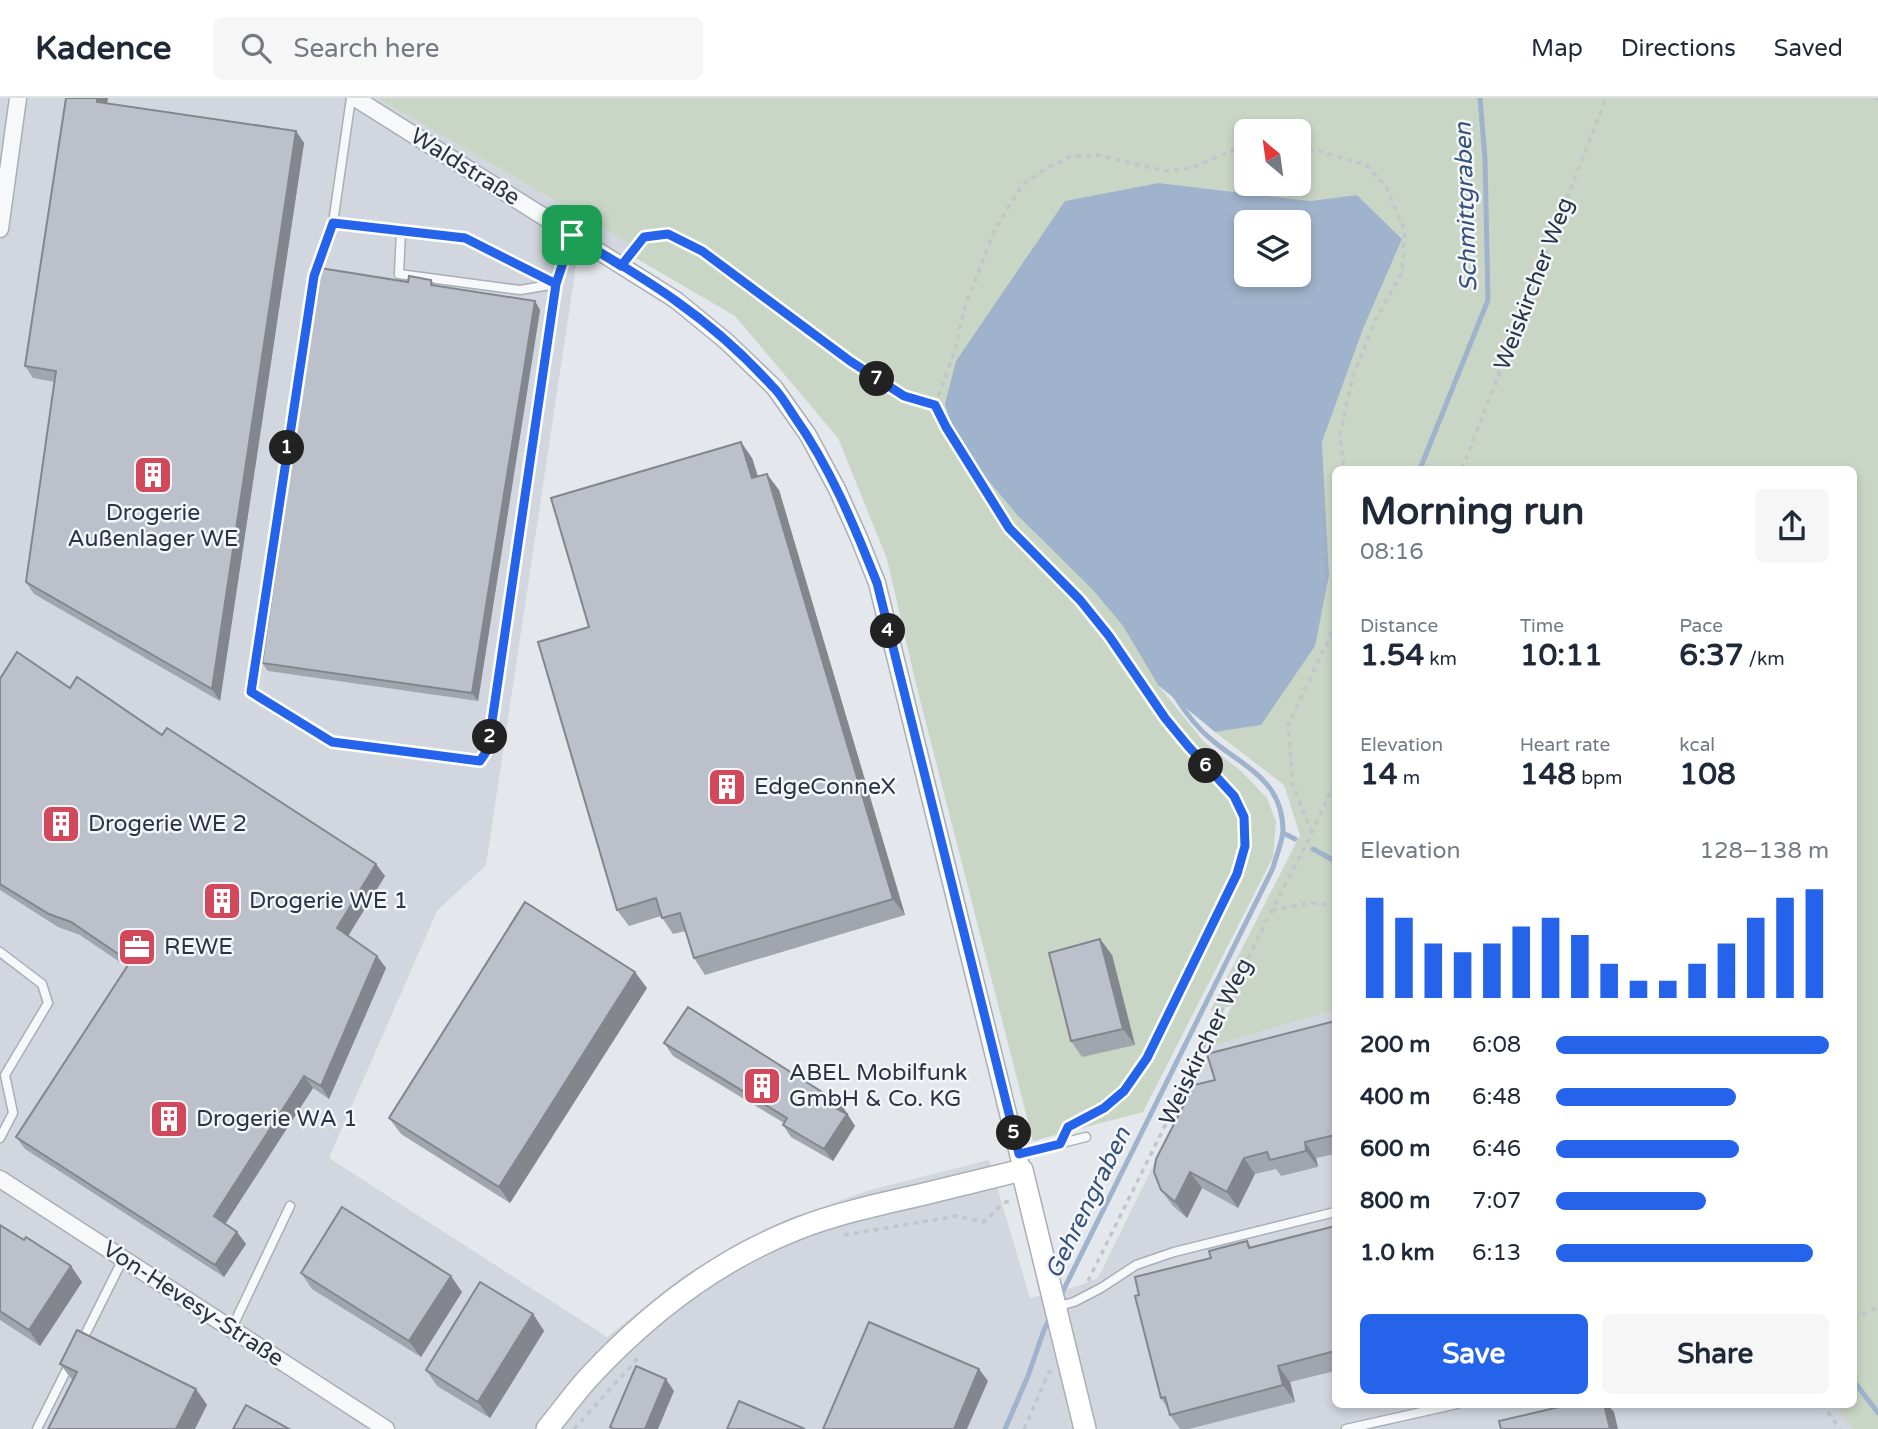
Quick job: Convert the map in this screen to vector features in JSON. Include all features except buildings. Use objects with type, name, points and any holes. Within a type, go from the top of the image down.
[{"type":"street","points":[[0,229],[18,98]]},
{"type":"street","name":"Waldstraße","points":[[353,98],[676,300],[726,341],[774,387],[808,435],[837,489],[877,583],[1029,1197],[1061,1307],[1070,1367],[1086,1429]]},
{"type":"street","points":[[547,1429],[589,1377],[667,1304],[748,1252],[796,1229],[1021,1162]]},
{"type":"street","name":"Von-Hevesy-Straße","points":[[0,1179],[386,1429]]},
{"type":"lane","points":[[353,98],[333,223],[314,276],[251,692],[332,742],[480,761],[488,749],[556,284],[572,235]]},
{"type":"lane","points":[[333,223],[465,238],[556,284]]},
{"type":"lane","points":[[401,231],[399,274],[520,290],[556,284]]},
{"type":"lane","points":[[0,952],[42,984],[48,1003],[5,1075],[13,1113],[0,1138]]},
{"type":"lane","points":[[1021,1162],[1060,1144],[1086,1138]]},
{"type":"lane","points":[[232,1330],[290,1206]]},
{"type":"lane","points":[[1061,1307],[1101,1288],[1136,1265],[1161,1256],[1332,1213]]},
{"type":"lane","points":[[37,1429],[123,1259]]},
{"type":"lane","points":[[1346,1429],[1439,1408]]},
{"type":"path","name":"Weiskircher Weg","points":[[1463,466],[1606,98]]},
{"type":"path","points":[[1060,1144],[1068,1127],[1104,1108],[1124,1091],[1147,1058],[1237,874],[1245,846],[1244,817],[1234,796],[1165,718],[1109,636],[1080,600],[1009,528],[935,405],[954,353],[966,303],[990,241],[1022,185],[1069,157],[1097,155],[1166,171],[1191,168],[1234,150]]},
{"type":"path","points":[[1311,150],[1366,165],[1386,187],[1405,231],[1402,272],[1374,323],[1352,379],[1340,435],[1344,466]]},
{"type":"path","points":[[621,266],[644,237],[668,234],[702,251],[850,361],[904,396],[935,405]]},
{"type":"path","points":[[1311,833],[1293,786],[1287,726],[1332,632]]},
{"type":"path","name":"Weiskircher Weg","points":[[1061,1307],[1093,1274],[1332,787]]},
{"type":"path","points":[[1272,910],[1310,903],[1332,905]]},
{"type":"path","points":[[839,1236],[957,1216],[984,1222],[1003,1203],[1029,1197]]},
{"type":"path","points":[[1857,1317],[1878,1307]]},
{"type":"path","points":[[574,1429],[642,1354]]},
{"type":"path","points":[[1024,1429],[1049,1371],[1070,1367]]},
{"type":"path","points":[[1825,1408],[1840,1429]]},
{"type":"shaded area","points":[[0,98],[377,98],[630,244],[634,256],[577,259],[486,865],[437,911],[329,1158],[607,1337],[682,1277],[737,1243],[790,1218],[870,1190],[989,1160],[1030,1298],[1075,1287],[1098,1278],[1212,1046],[1332,1011],[1332,1408],[1836,1408],[1853,1429],[0,1429]]},
{"type":"green space","points":[[377,98],[1878,98],[1878,1429],[1853,1429],[1836,1408],[1857,1408],[1857,466],[1332,466],[1332,1011],[1212,1046],[1232,1006],[1210,1011],[1300,835],[1284,785],[1215,732],[1261,725],[1329,575],[1322,442],[1363,329],[1402,239],[1357,195],[1310,201],[1268,196],[1311,196],[1311,119],[1234,119],[1234,192],[1160,183],[971,460],[1018,516],[1092,589],[1123,626],[1158,685],[1204,742],[1242,772],[1267,798],[1276,822],[1273,857],[1143,1112],[1033,1141],[916,684],[887,559],[838,438],[735,316],[634,257],[630,244]]},
{"type":"water","points":[[1159,183],[1234,192],[1234,196],[1268,196],[1310,201],[1357,195],[1402,239],[1363,329],[1322,442],[1329,575],[1315,646],[1261,725],[1215,732],[1158,685],[1123,626],[1092,589],[1018,516],[971,460],[952,430],[945,404],[956,361],[1065,201]]},
{"type":"waterway","name":"Schmittgraben","points":[[1421,466],[1488,300],[1485,159],[1480,98]]},
{"type":"waterway","name":"Gehrengraben","points":[[1060,1297],[1273,868],[1283,831],[1277,800],[1270,788],[1250,768],[1202,731],[1175,696]]},
{"type":"waterway","points":[[1283,833],[1295,839]]},
{"type":"waterway","points":[[1313,849],[1332,859]]},
{"type":"waterway","name":"Gehrengraben","points":[[1005,1429],[1051,1316]]},
{"type":"waterway","points":[[1857,1385],[1878,1413]]},
{"type":"place","name":"Drogerie Außenlager WE","points":[[153,475]]},
{"type":"place","name":"EdgeConneX","points":[[727,787]]},
{"type":"place","name":"Drogerie WE 2","points":[[61,824]]},
{"type":"place","name":"Drogerie WE 1","points":[[222,901]]},
{"type":"place","name":"REWE","points":[[137,947]]},
{"type":"place","name":"ABEL Mobilfunk GmbH & Co. KG","points":[[762,1086]]},
{"type":"place","name":"Drogerie WA 1","points":[[169,1119]]},
{"type":"route","points":[[572,235],[556,284],[465,238],[333,223],[314,276],[251,692],[332,742],[480,761],[488,749],[556,284],[572,235],[621,266],[676,300],[726,341],[774,387],[808,435],[837,489],[877,583],[1019,1154],[1060,1144],[1068,1127],[1104,1108],[1124,1091],[1147,1058],[1237,874],[1245,846],[1244,817],[1234,796],[1165,718],[1109,636],[1080,600],[1009,528],[935,405],[904,396],[850,361],[702,251],[668,234],[644,237],[621,266],[572,235]]}]
